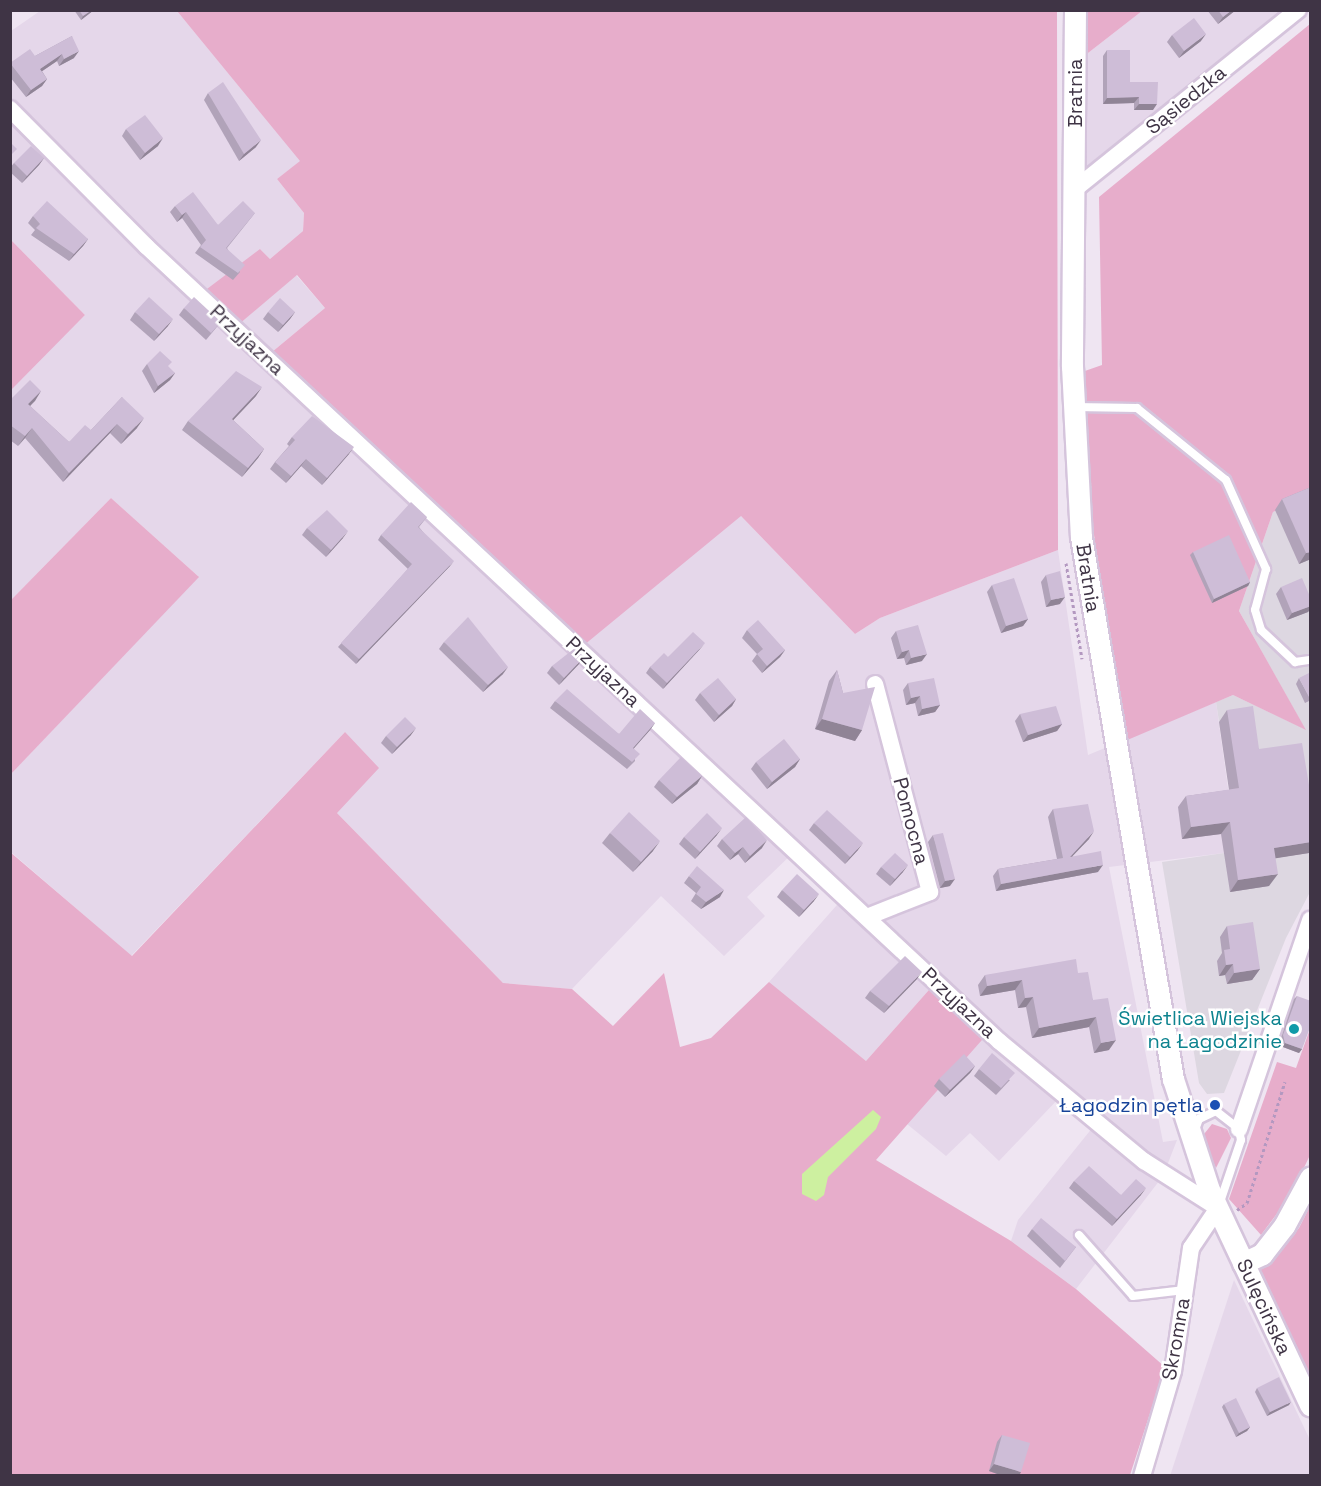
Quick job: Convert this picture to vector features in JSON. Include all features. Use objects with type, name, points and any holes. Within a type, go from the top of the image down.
[{"type":"street","name":"Bratnia","points":[[1075,10],[1074,407],[1081,537],[1173,1079],[1220,1214]]},
{"type":"street","name":"Sąsiedzka","points":[[1075,189],[1298,10]]},
{"type":"street","name":"Przyjazna","points":[[10,109],[146,246],[1055,1092],[1144,1161],[1220,1214]]},
{"type":"street","name":"Pomocna","points":[[867,917],[930,892],[875,684]]},
{"type":"street","points":[[1239,1129],[1311,920]]},
{"type":"street","points":[[1243,1263],[1262,1254],[1284,1226],[1311,1178]]},
{"type":"street","name":"Sulęcińska","points":[[1220,1214],[1308,1399]]},
{"type":"street","name":"Skromna","points":[[1142,1476],[1173,1371],[1191,1248],[1220,1214]]},
{"type":"lane","points":[[1074,407],[1137,408],[1226,480],[1266,569],[1255,610],[1260,630],[1295,662],[1311,660]]},
{"type":"lane","points":[[1192,1137],[1199,1119],[1216,1112],[1239,1129],[1241,1140],[1220,1214]]},
{"type":"lane","points":[[1079,1235],[1134,1296],[1185,1290]]},
{"type":"path","points":[[1220,1214],[1246,1203],[1285,1082]]},
{"type":"shaded area","points":[[40,11],[177,11],[301,161],[277,179],[304,213],[303,231],[270,259],[260,249],[233,329],[296,275],[325,308],[266,357],[741,516],[855,634],[880,618],[1058,550],[1088,755],[1216,702],[1236,845],[1224,853],[1109,867],[1163,1142],[1177,1140],[1163,1176],[1076,1289],[1011,1241],[1018,1220],[1093,1127],[1060,1097],[999,1161],[970,1133],[946,1156],[907,1124],[922,1098],[936,982],[866,1061],[774,989],[769,982],[844,897],[795,851],[747,897],[765,916],[724,956],[661,896],[572,989],[503,983],[337,813],[345,732],[131,956],[11,852],[11,774],[198,576],[111,498],[11,600],[10,388],[85,315],[11,240],[11,31]]},
{"type":"shaded area","points":[[177,11],[1057,11],[1058,550],[880,618],[855,634],[741,516],[578,650],[266,357],[325,308],[297,275],[232,330],[199,295],[260,249],[270,259],[303,231],[304,213],[277,179],[300,161]]},
{"type":"shaded area","points":[[1080,11],[1142,11],[1079,60]]},
{"type":"shaded area","points":[[1142,11],[1290,11],[1081,176],[1079,60]]},
{"type":"shaded area","points":[[1310,24],[1310,495],[1273,512],[1239,611],[1306,730],[1233,695],[1125,741],[1091,515],[1082,372],[1102,365],[1099,197]]},
{"type":"shaded area","points":[[11,240],[85,315],[11,390]]},
{"type":"shaded area","points":[[1310,495],[1310,892],[1286,938],[1224,1093],[1207,1094],[1199,1083],[1162,862],[1224,853],[1238,845],[1216,702],[1233,695],[1305,729],[1239,611],[1273,512]]},
{"type":"shaded area","points":[[111,498],[199,577],[11,774],[11,600]]},
{"type":"shaded area","points":[[345,732],[379,768],[337,813],[503,983],[572,989],[613,1026],[664,973],[680,1047],[711,1038],[769,982],[866,1061],[936,982],[989,1032],[876,1160],[1011,1241],[1076,1289],[1165,1367],[1130,1475],[11,1475],[10,852],[132,956]]},
{"type":"shaded area","points":[[1310,1029],[1310,1155],[1291,1195],[1261,1235],[1229,1199],[1277,1062],[1296,1068]]},
{"type":"shaded area","points":[[873,1110],[881,1117],[876,1129],[828,1177],[824,1195],[816,1201],[802,1194],[802,1174]]},
{"type":"shaded area","points":[[1212,1124],[1227,1129],[1231,1138],[1216,1168],[1201,1138]]},
{"type":"shaded area","points":[[1310,1206],[1310,1381],[1259,1271],[1299,1228]]},
{"type":"shaded area","points":[[1234,1280],[1310,1440],[1310,1475],[1170,1476]]},
{"type":"building","points":[[79,10],[92,10],[83,16]]},
{"type":"building","points":[[1218,10],[1232,10],[1223,17]]},
{"type":"building","points":[[1194,18],[1206,34],[1184,51],[1172,35]]},
{"type":"building","points":[[72,36],[79,51],[64,59],[62,54],[40,69],[47,79],[31,90],[10,63],[30,49],[35,56]]},
{"type":"building","points":[[1107,50],[1130,50],[1130,82],[1158,82],[1157,104],[1139,104],[1139,97],[1107,98]]},
{"type":"building","points":[[223,82],[261,140],[244,154],[208,93]]},
{"type":"building","points":[[145,115],[163,138],[145,153],[126,129]]},
{"type":"building","points":[[10,142],[17,149],[10,156]]},
{"type":"building","points":[[31,146],[44,158],[27,176],[14,163]]},
{"type":"building","points":[[193,192],[218,225],[243,201],[255,213],[226,248],[245,265],[238,273],[200,247],[206,240],[186,212],[182,215],[175,206]]},
{"type":"building","points":[[47,201],[88,239],[74,254],[36,228],[40,224],[33,216]]},
{"type":"building","points":[[149,297],[173,319],[159,334],[135,312]]},
{"type":"building","points":[[194,297],[221,322],[211,333],[184,308]]},
{"type":"building","points":[[280,298],[295,312],[283,325],[268,312]]},
{"type":"building","points":[[160,351],[172,362],[168,366],[175,373],[158,386],[147,364]]},
{"type":"building","points":[[236,371],[262,387],[232,419],[264,449],[248,468],[188,421]]},
{"type":"building","points":[[30,380],[41,391],[28,404],[69,442],[85,425],[91,430],[122,397],[144,418],[128,434],[117,424],[69,473],[32,428],[25,436],[10,425],[10,400]]},
{"type":"building","points":[[312,416],[354,447],[327,478],[306,459],[291,476],[275,462],[295,440],[292,437]]},
{"type":"building","points":[[1311,487],[1311,552],[1306,553],[1282,499]]},
{"type":"building","points":[[411,502],[427,517],[418,527],[454,561],[359,659],[341,643],[412,564],[381,535]]},
{"type":"building","points":[[327,510],[348,531],[331,550],[307,528]]},
{"type":"building","points":[[1229,535],[1250,582],[1214,599],[1193,552]]},
{"type":"building","points":[[1060,571],[1065,597],[1051,600],[1046,575]]},
{"type":"building","points":[[1014,578],[1028,619],[1006,626],[992,585]]},
{"type":"building","points":[[1302,578],[1311,599],[1311,606],[1292,613],[1281,587]]},
{"type":"building","points":[[468,617],[508,667],[488,685],[444,642]]},
{"type":"building","points":[[758,620],[785,650],[767,666],[757,654],[763,649],[747,630]]},
{"type":"building","points":[[918,625],[927,654],[911,658],[909,650],[902,652],[896,631]]},
{"type":"building","points":[[693,632],[705,643],[667,683],[650,667],[664,653],[668,657]]},
{"type":"building","points":[[575,648],[584,657],[564,678],[552,666]]},
{"type":"building","points":[[837,670],[843,693],[875,687],[862,730],[822,719]]},
{"type":"building","points":[[1311,672],[1311,697],[1309,697],[1299,678]]},
{"type":"building","points":[[718,678],[736,699],[719,715],[700,693]]},
{"type":"building","points":[[934,678],[940,705],[922,709],[920,696],[911,698],[908,683]]},
{"type":"building","points":[[567,689],[619,734],[640,709],[655,723],[633,748],[640,754],[632,762],[555,701]]},
{"type":"building","points":[[1056,706],[1062,724],[1028,735],[1020,714]]},
{"type":"building","points":[[1253,706],[1259,749],[1302,743],[1311,797],[1311,842],[1274,848],[1278,874],[1238,880],[1230,822],[1191,827],[1186,796],[1239,788],[1227,710]]},
{"type":"building","points":[[405,717],[416,728],[397,747],[386,736]]},
{"type":"building","points":[[784,739],[800,759],[772,782],[756,762]]},
{"type":"building","points":[[681,757],[702,776],[677,797],[659,780]]},
{"type":"building","points":[[1088,804],[1094,831],[1070,857],[1101,851],[1103,865],[1001,884],[998,869],[1063,858],[1053,809]]},
{"type":"building","points":[[827,810],[863,843],[850,857],[814,823]]},
{"type":"building","points":[[629,812],[660,841],[641,862],[610,833]]},
{"type":"building","points":[[707,813],[722,828],[700,852],[684,837]]},
{"type":"building","points":[[746,817],[767,840],[750,856],[743,847],[735,853],[722,839]]},
{"type":"building","points":[[943,833],[955,879],[945,881],[933,835]]},
{"type":"building","points":[[895,853],[908,865],[895,879],[881,867]]},
{"type":"building","points":[[697,866],[724,890],[706,902],[696,894],[701,887],[689,876]]},
{"type":"building","points":[[797,874],[819,894],[804,910],[782,890]]},
{"type":"building","points":[[1253,922],[1260,969],[1234,973],[1233,964],[1226,965],[1224,950],[1230,949],[1227,926]]},
{"type":"building","points":[[905,956],[922,972],[889,1006],[870,991]]},
{"type":"building","points":[[1076,959],[1078,973],[1088,972],[1093,1000],[1108,998],[1116,1040],[1101,1043],[1096,1017],[1039,1028],[1033,997],[1025,998],[1022,980],[987,986],[985,975]]},
{"type":"building","name":"Świetlica Wiejska na Łagodzinie","points":[[1297,996],[1311,1001],[1311,1025],[1302,1049],[1285,1043],[1283,1035]]},
{"type":"building","points":[[992,1053],[1015,1073],[1001,1088],[979,1069]]},
{"type":"building","points":[[964,1054],[975,1066],[950,1090],[939,1079]]},
{"type":"building","points":[[1089,1166],[1121,1195],[1136,1179],[1146,1188],[1117,1219],[1074,1181]]},
{"type":"building","points":[[1041,1218],[1076,1247],[1065,1261],[1032,1229]]},
{"type":"building","points":[[1279,1377],[1291,1402],[1270,1412],[1257,1388]]},
{"type":"building","points":[[1236,1398],[1250,1427],[1239,1433],[1224,1404]]},
{"type":"building","points":[[1002,1435],[1030,1443],[1021,1472],[994,1464]]},
{"type":"place","name":"Świetlica Wiejska na Łagodzinie","points":[[1294,1029]]},
{"type":"place","name":"Łagodzin pętla","points":[[1215,1105]]}]
